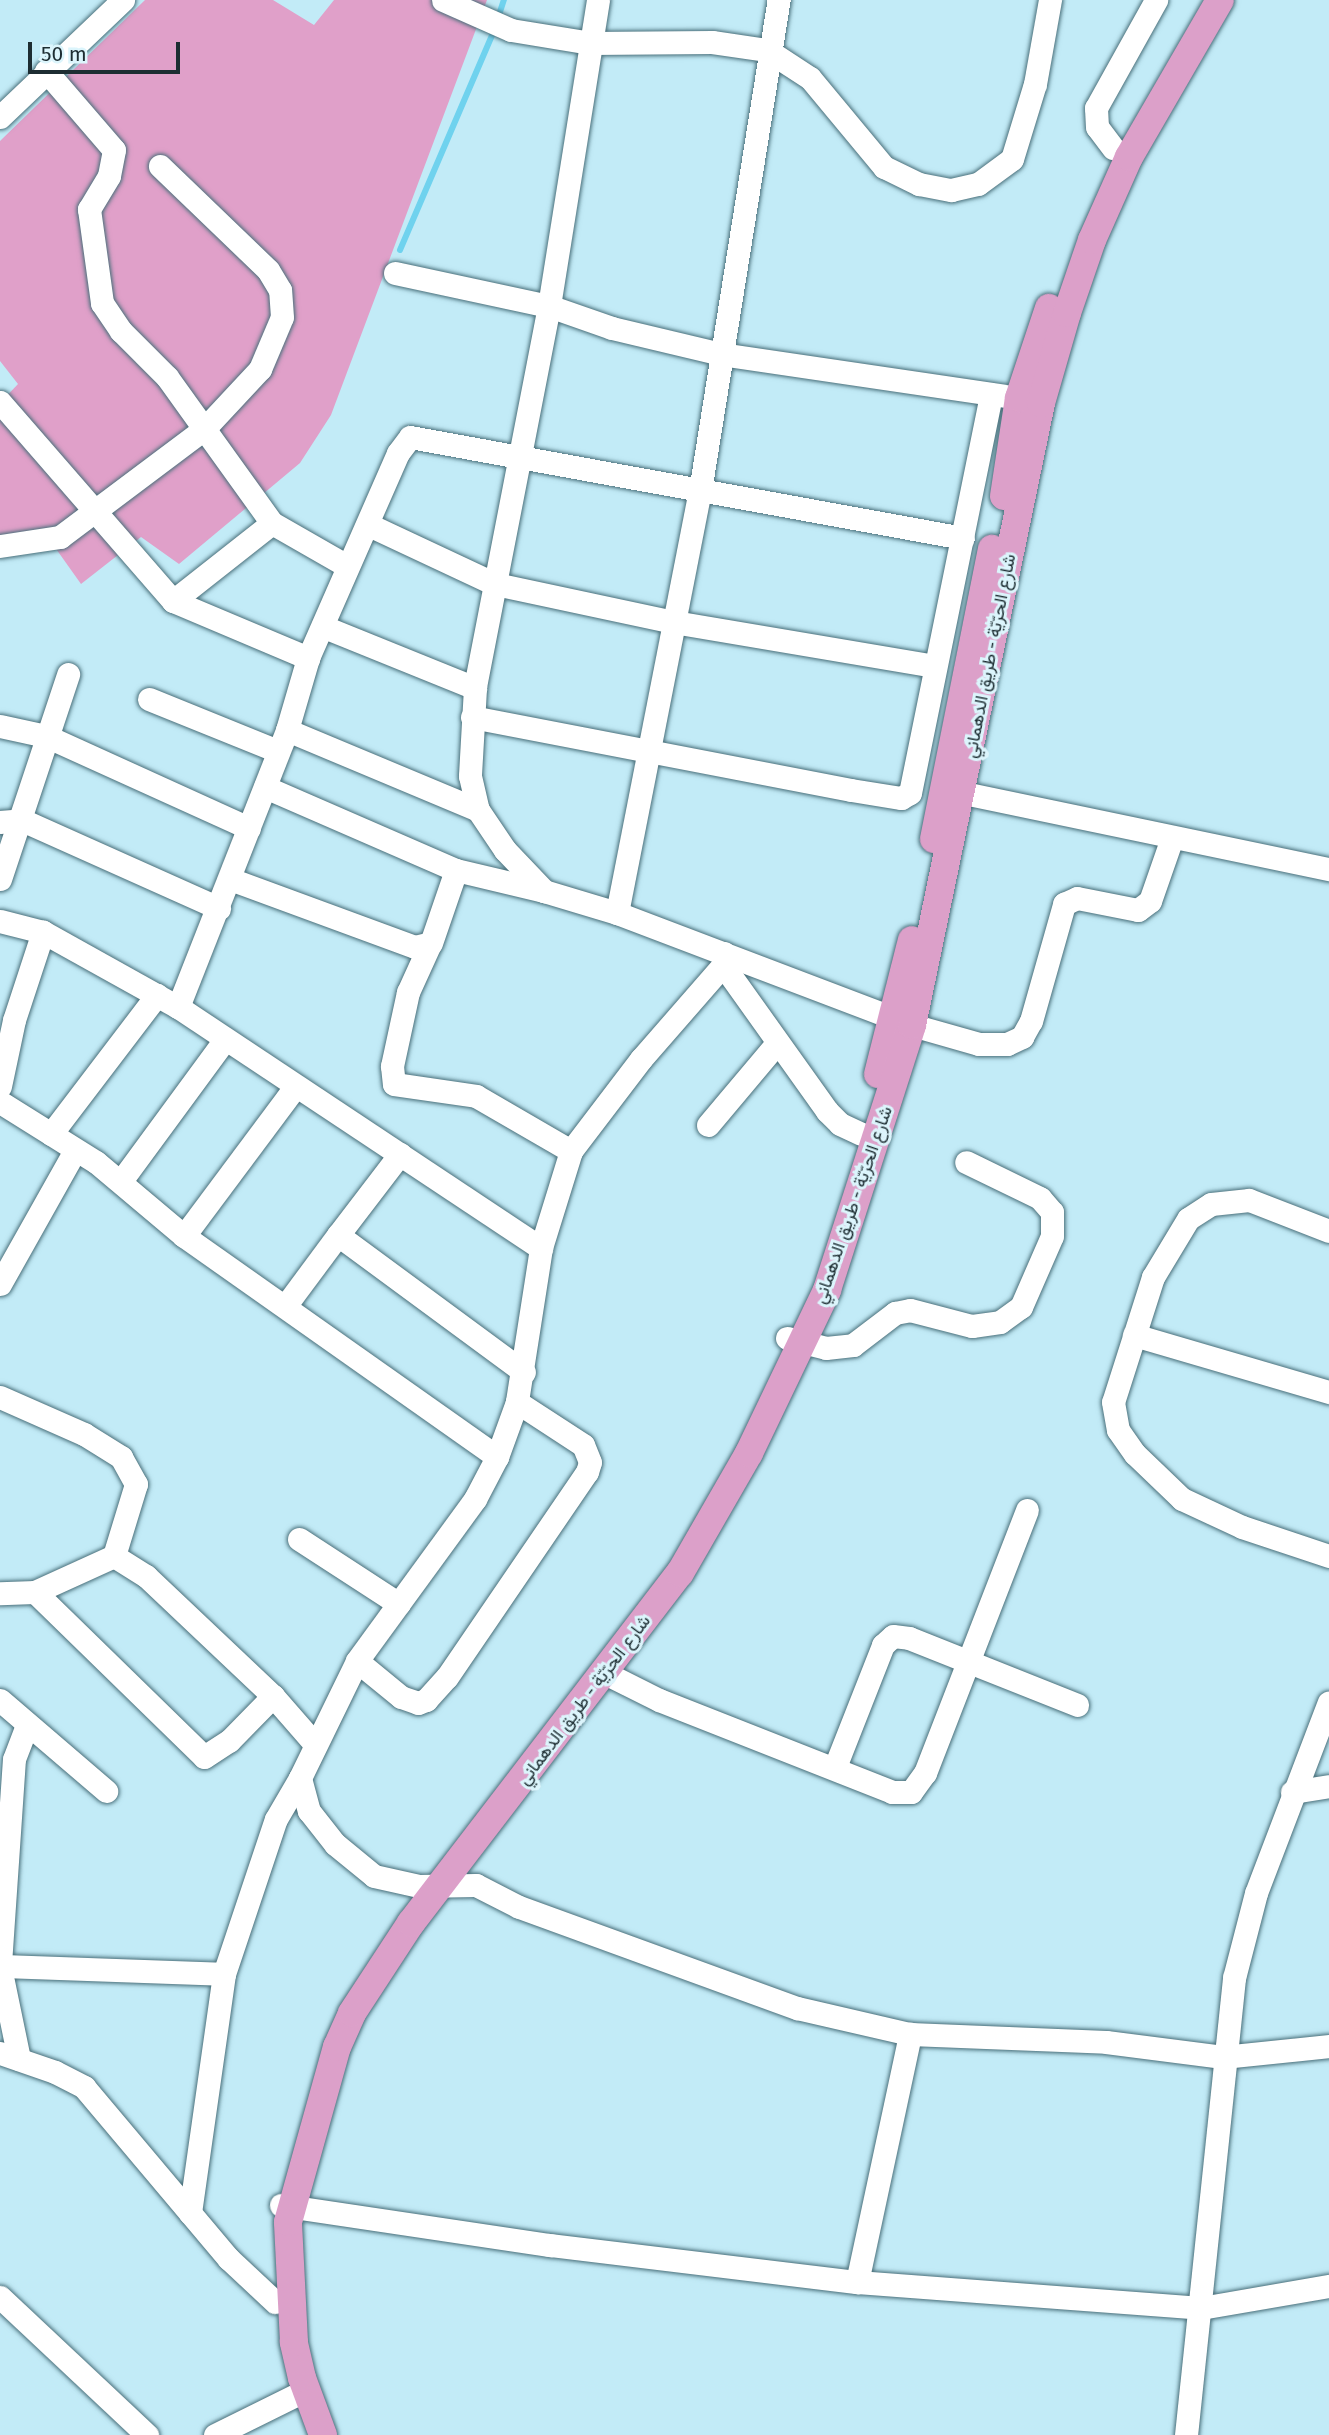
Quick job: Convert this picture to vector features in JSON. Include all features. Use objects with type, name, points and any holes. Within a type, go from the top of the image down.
[{"type":"main road","name":"شارع الحرّيّة - طريق الدهماني","points":[[428,1886],[605,1673],[708,1528],[855,1213],[902,1020],[953,791],[1030,401],[1074,236],[1139,95],[1196,0]]},
{"type":"main road","name":"شارع الحرّيّة - طريق الدهماني","points":[[1030,401],[1097,228],[1155,106],[1220,0]]},
{"type":"main road","name":"شارع الحرّيّة - طريق الدهماني","points":[[323,2435],[301,2394],[280,2344],[275,2302],[274,2252],[311,2126],[352,2013],[428,1886],[658,1576],[715,1484],[795,1340],[861,1134],[902,1020]]},
{"type":"main road","name":"شارع الحرّيّة - طريق الدهماني","points":[[287,2206],[287,2276],[301,2394],[309,2435]]},
{"type":"street","points":[[0,117],[123,0]]},
{"type":"street","points":[[443,0],[496,25],[590,43],[712,42],[767,50],[810,78],[884,167],[919,184],[951,190],[978,184],[1012,159],[1035,84],[1050,0]]},
{"type":"street","points":[[544,891],[505,850],[478,810],[470,776],[472,717],[475,688],[548,306],[597,0]]},
{"type":"street","points":[[617,913],[651,752],[700,491],[767,50],[779,0]]},
{"type":"street","points":[[1114,148],[1097,127],[1096,108],[1156,0]]},
{"type":"street","points":[[46,71],[114,150],[109,176],[89,209],[102,303],[205,428],[272,523],[347,566]]},
{"type":"street","points":[[0,546],[60,537],[205,428],[260,369],[282,317],[280,290],[268,270],[160,166]]},
{"type":"street","points":[[395,273],[548,306],[612,328],[721,354],[1030,401]]},
{"type":"street","points":[[472,717],[901,798],[916,783],[934,666],[963,538],[990,394]]},
{"type":"street","points":[[0,402],[173,601],[308,658]]},
{"type":"street","points":[[178,1007],[283,741],[308,658],[324,627],[347,566],[369,525],[398,453],[410,438],[963,538]]},
{"type":"street","points":[[173,601],[272,523]]},
{"type":"street","points":[[369,525],[495,584],[674,622],[934,666]]},
{"type":"street","points":[[324,627],[475,688]]},
{"type":"street","points":[[0,879],[11,821],[68,674]]},
{"type":"street","points":[[149,699],[283,741],[478,810]]},
{"type":"street","points":[[0,726],[46,736],[249,828]]},
{"type":"street","points":[[265,787],[456,870],[544,891],[617,913],[724,959],[979,1044],[1007,1044],[1022,1037],[1031,1021],[1064,904],[1077,898],[1138,910],[1150,901],[1172,838]]},
{"type":"street","points":[[953,791],[1329,869]]},
{"type":"street","points":[[11,821],[219,908]]},
{"type":"street","points":[[456,870],[429,946],[408,992],[392,1066],[394,1084],[476,1096],[571,1151]]},
{"type":"street","points":[[230,879],[383,939],[429,946]]},
{"type":"street","points":[[0,920],[43,932],[178,1007],[225,1041],[541,1248]]},
{"type":"street","points":[[0,1086],[14,1020],[43,932]]},
{"type":"street","points":[[724,959],[777,1043],[827,1111],[840,1124],[861,1134]]},
{"type":"street","points":[[190,2213],[224,1974],[276,1819],[300,1778],[314,1743],[357,1661],[475,1499],[497,1457],[517,1402],[524,1372],[541,1248],[571,1151],[641,1059],[724,959]]},
{"type":"street","points":[[51,1134],[157,995]]},
{"type":"street","points":[[121,1181],[225,1041]]},
{"type":"street","points":[[708,1125],[777,1043]]},
{"type":"street","points":[[184,1236],[295,1087]]},
{"type":"street","points":[[0,1102],[121,1181],[184,1236],[286,1305],[497,1457]]},
{"type":"street","points":[[0,1283],[74,1152]]},
{"type":"street","points":[[286,1305],[400,1154]]},
{"type":"street","points":[[795,1340],[826,1348],[853,1345],[895,1313],[910,1310],[972,1326],[1000,1322],[1021,1307],[1052,1236],[1052,1212],[1040,1198],[966,1162]]},
{"type":"street","points":[[1329,1231],[1250,1200],[1211,1204],[1188,1219],[1153,1277],[1113,1402],[1118,1430],[1135,1454],[1182,1499],[1242,1527],[1329,1556]]},
{"type":"street","points":[[338,1235],[524,1372]]},
{"type":"street","points":[[1135,1335],[1329,1392]]},
{"type":"street","points":[[0,1397],[83,1434],[121,1457],[132,1473],[134,1497],[114,1556],[35,1592],[0,1592]]},
{"type":"street","points":[[357,1661],[401,1698],[418,1703],[426,1700],[447,1677],[587,1472],[590,1462],[583,1445],[517,1402]]},
{"type":"street","points":[[605,1673],[659,1700],[835,1767],[892,1792],[911,1791],[925,1773],[1027,1510]]},
{"type":"street","points":[[299,1539],[399,1604]]},
{"type":"street","points":[[114,1556],[146,1576],[273,1696],[314,1743]]},
{"type":"street","points":[[35,1592],[204,1757],[221,1749],[273,1696]]},
{"type":"street","points":[[835,1767],[883,1645],[893,1636],[969,1660],[1077,1705]]},
{"type":"street","points":[[0,1700],[15,1719],[106,1791]]},
{"type":"street","points":[[1186,2435],[1201,2308],[1223,2057],[1244,1934],[1292,1792],[1329,1702]]},
{"type":"street","points":[[15,1719],[13,1759],[5,1802],[0,1970],[9,2056],[84,2087],[254,2286],[275,2302]]},
{"type":"street","points":[[300,1778],[309,1811],[352,1859],[374,1876],[428,1886],[476,1885],[519,1907],[797,2008],[910,2034],[1106,2042],[1223,2057],[1329,2046]]},
{"type":"street","points":[[1292,1792],[1329,1786]]},
{"type":"street","points":[[0,1970],[224,1974]]},
{"type":"street","points":[[857,2282],[910,2034]]},
{"type":"street","points":[[287,2206],[550,2245],[857,2282],[1201,2308],[1329,2286]]},
{"type":"street","points":[[0,2297],[147,2435]]},
{"type":"street","points":[[215,2435],[301,2394]]},
{"type":"shaded area","points":[[145,0],[273,0],[314,25],[334,0],[487,0],[331,415],[300,463],[179,564],[141,537],[81,584],[54,546],[0,545],[0,403],[18,384],[0,361],[0,141]]},
{"type":"waterway","points":[[498,18],[504,0]]},
{"type":"waterway","points":[[400,250],[495,28]]}]
